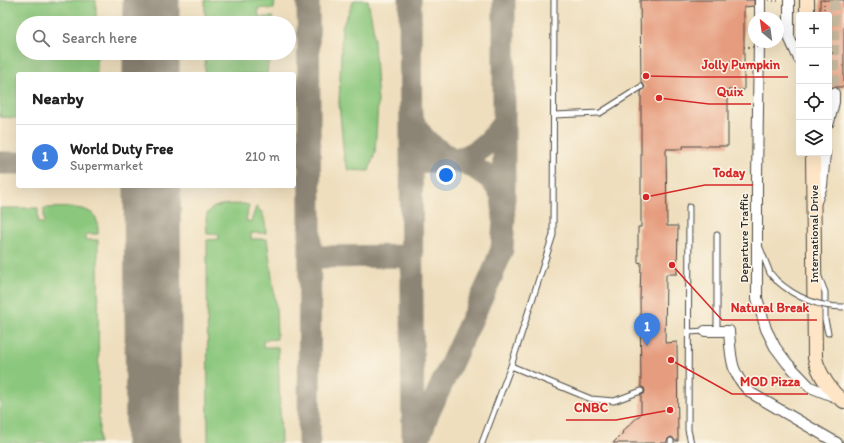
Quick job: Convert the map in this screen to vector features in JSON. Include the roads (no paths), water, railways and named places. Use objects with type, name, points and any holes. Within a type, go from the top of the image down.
[{"type":"street","points":[[789,0],[789,37],[796,52]]},
{"type":"street","points":[[807,0],[807,12]]},
{"type":"street","name":"Departure Traffic","points":[[759,48],[757,298],[766,328],[775,347],[787,364],[810,387],[841,400]]},
{"type":"street","points":[[830,120],[834,102],[834,93]]},
{"type":"street","name":"International Drive","points":[[813,156],[815,358],[819,372],[841,400]]},
{"type":"street","points":[[814,210],[822,186],[825,156]]},
{"type":"street","points":[[705,331],[729,331],[731,362],[742,385],[751,393],[837,443]]},
{"type":"lane","points":[[482,443],[512,366],[553,235],[554,0]]},
{"type":"lane","points":[[554,115],[600,113],[641,87]]},
{"type":"lane","points":[[689,207],[688,430],[691,443]]},
{"type":"lane","points":[[717,235],[717,331]]},
{"type":"lane","points":[[758,243],[770,273],[792,293],[805,300],[829,306],[844,307]]},
{"type":"lane","points":[[814,265],[824,292],[825,320],[828,333]]},
{"type":"lane","points":[[689,332],[705,331]]},
{"type":"lane","points":[[512,366],[591,398],[614,400],[641,391]]},
{"type":"tunnel","points":[[834,0],[834,93]]},
{"type":"place","name":"Jolly Pumpkin","points":[[646,76]]},
{"type":"place","name":"Quix","points":[[659,98]]},
{"type":"place","name":"Today","points":[[646,197]]},
{"type":"place","name":"Natural Break","points":[[672,265]]},
{"type":"place","name":"World Duty Free","points":[[647,346]]},
{"type":"place","name":"MOD Pizza","points":[[671,360]]},
{"type":"place","name":"CNBC","points":[[670,410]]}]
